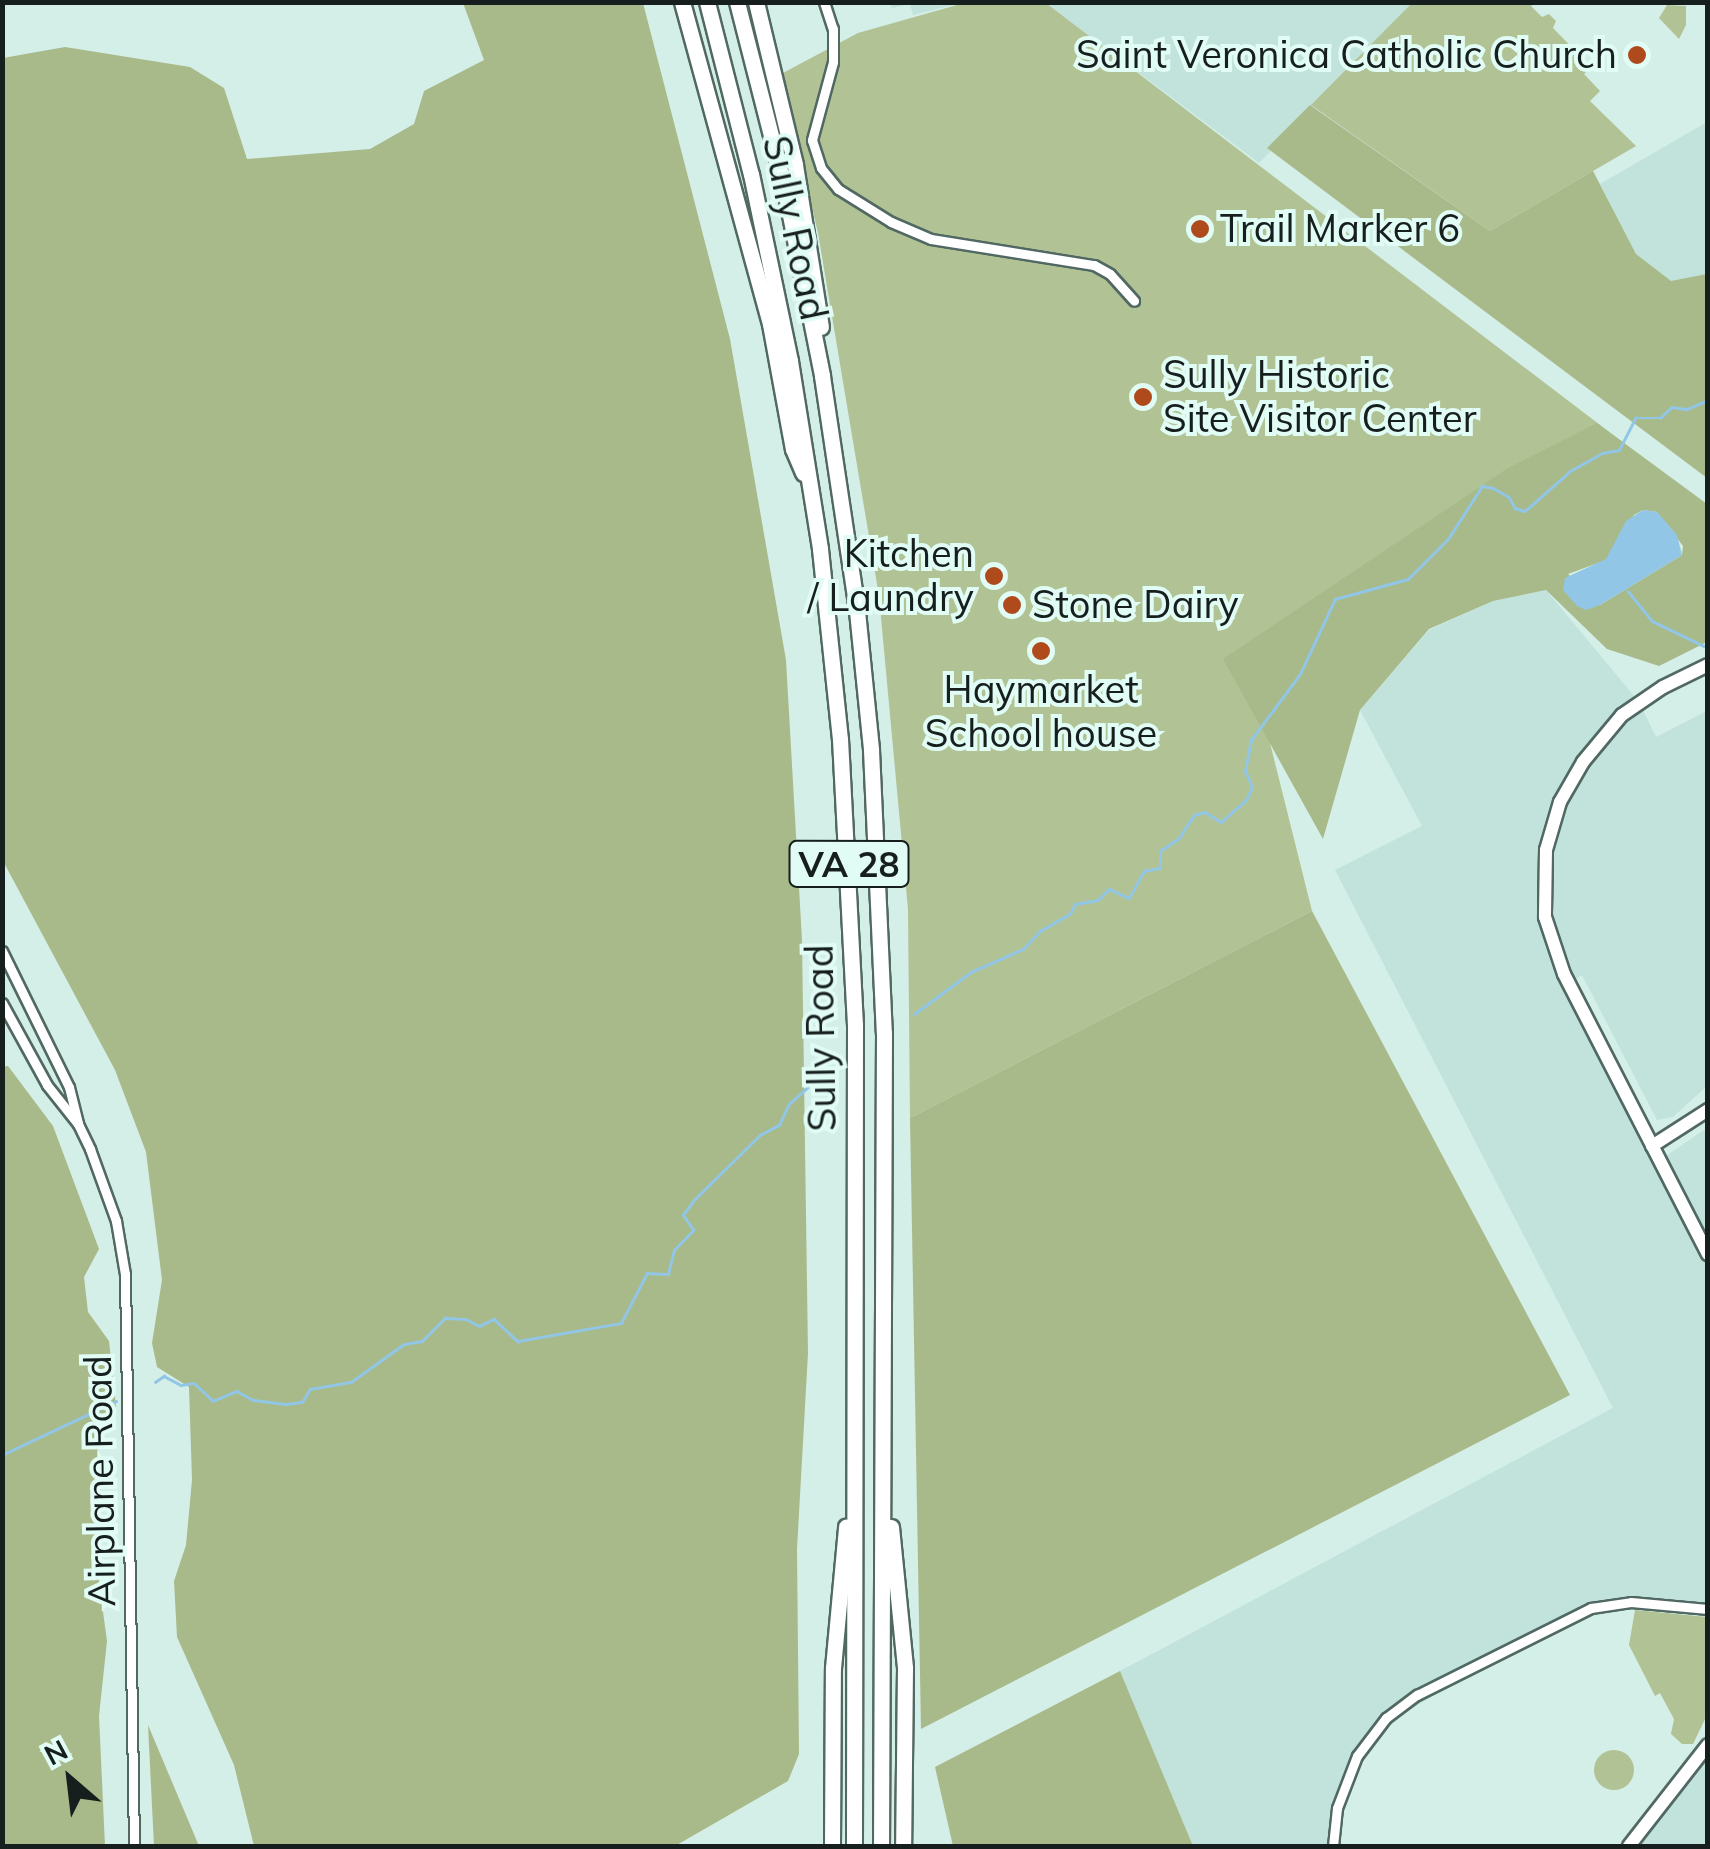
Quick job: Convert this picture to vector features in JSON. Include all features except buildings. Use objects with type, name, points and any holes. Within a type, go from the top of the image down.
[{"type":"highway","points":[[684,2],[770,324],[793,449],[814,500]]},
{"type":"highway","name":"Sully Road","points":[[707,2],[762,220],[814,500],[838,707],[852,929],[854,1846]]},
{"type":"highway","name":"Sully Road","points":[[737,2],[785,190],[822,376],[857,610],[878,847],[884,1032],[881,1846]]},
{"type":"highway","points":[[756,2],[790,136],[820,301],[822,376]]},
{"type":"highway","points":[[831,1841],[835,1619],[854,1438]]},
{"type":"highway","points":[[883,1458],[903,1635],[903,1846]]},
{"type":"highway","points":[[903,1808],[915,1846]]},
{"type":"street","points":[[824,2],[833,29],[833,62],[812,140],[816,159],[838,189],[918,235],[1094,265],[1110,274],[1134,301]]},
{"type":"street","points":[[1708,666],[1639,702],[1602,735],[1560,802],[1546,850],[1545,918],[1558,960],[1708,1254]]},
{"type":"street","name":"Airplane Road","points":[[2,951],[77,1105],[78,1124]]},
{"type":"street","name":"Airplane Road","points":[[2,1002],[46,1085],[78,1124],[116,1220],[128,1305],[134,1846]]},
{"type":"street","points":[[1652,1146],[1708,1110]]},
{"type":"street","points":[[1333,1846],[1336,1808],[1357,1756],[1386,1718],[1417,1695],[1591,1608],[1631,1602],[1708,1610]]},
{"type":"street","points":[[1629,1846],[1708,1745]]},
{"type":"shaded area","points":[[889,3],[961,3],[913,15],[910,4],[892,8]]},
{"type":"shaded area","points":[[1046,3],[1417,3],[1259,163]]},
{"type":"shaded area","points":[[1707,122],[1707,274],[1671,282],[1636,254],[1600,184]]},
{"type":"shaded area","points":[[1546,590],[1639,702],[1656,737],[1707,711],[1707,1086],[1673,1117],[1657,1120],[1582,975],[1569,984],[1660,1160],[1707,1128],[1707,1610],[1678,1606],[1591,1609],[1517,1643],[1373,1733],[1353,1763],[1333,1846],[1193,1846],[1120,1671],[1613,1408],[1335,870],[1422,826],[1360,710],[1429,630],[1493,601]]},
{"type":"shaded area","points":[[1707,1735],[1707,1846],[1631,1846],[1703,1753]]},
{"type":"green space","points":[[463,3],[643,3],[730,339],[786,660],[802,940],[808,1353],[797,1549],[799,1754],[788,1781],[675,1846],[254,1846],[234,1765],[177,1637],[174,1581],[186,1545],[192,1480],[189,1387],[157,1367],[152,1343],[162,1280],[146,1152],[115,1070],[3,861],[3,58],[65,47],[190,67],[224,88],[247,159],[370,149],[414,124],[424,91],[484,60]]},
{"type":"green space","points":[[964,3],[1046,3],[1621,441],[1269,739],[1312,911],[910,1118],[908,909],[879,596],[818,233],[781,74],[858,33]]},
{"type":"green space","points":[[1412,3],[1535,3],[1531,6],[1542,17],[1549,14],[1556,21],[1553,28],[1591,67],[1584,74],[1600,91],[1590,101],[1636,146],[1490,231],[1311,105]]},
{"type":"green space","points":[[1667,5],[1686,6],[1686,25],[1679,39],[1659,18]]},
{"type":"green space","points":[[1310,105],[1490,231],[1593,171],[1636,254],[1671,281],[1707,274],[1707,478],[1267,148]]},
{"type":"green space","points":[[1597,423],[1707,504],[1707,642],[1659,666],[1607,649],[1546,590],[1493,601],[1429,629],[1360,710],[1323,839],[1223,659],[1508,468]],"holes":[[[1643,510],[1657,512],[1683,546],[1682,555],[1600,605],[1568,574],[1606,560],[1634,515]]]},
{"type":"green space","points":[[1312,911],[1570,1395],[921,1729],[910,1118]]},
{"type":"green space","points":[[8,1066],[53,1126],[99,1249],[84,1277],[88,1312],[109,1341],[116,1407],[95,1429],[101,1481],[98,1575],[107,1641],[99,1716],[105,1846],[3,1846],[2,1067]]},
{"type":"green space","points":[[1635,1610],[1707,1617],[1707,1715],[1693,1744],[1682,1744],[1671,1734],[1674,1719],[1660,1693],[1655,1696],[1629,1645]]},
{"type":"green space","points":[[1120,1671],[1193,1846],[953,1846],[935,1767]]},
{"type":"green space","points":[[148,1725],[199,1846],[154,1846]]},
{"type":"green space","points":[[1614,1750],[1628,1756],[1634,1770],[1628,1784],[1614,1790],[1600,1784],[1594,1770],[1600,1756]]},
{"type":"water","points":[[1643,510],[1657,512],[1677,535],[1682,555],[1600,605],[1586,610],[1577,606],[1563,590],[1565,578],[1606,559],[1626,521]]},
{"type":"waterway","points":[[914,1014],[971,972],[1023,949],[1040,931],[1070,914],[1075,904],[1098,900],[1109,889],[1129,898],[1144,871],[1160,868],[1160,851],[1179,838],[1194,815],[1205,812],[1221,822],[1246,800],[1252,787],[1245,771],[1251,740],[1300,674],[1335,599],[1408,579],[1448,539],[1482,486],[1509,497],[1515,508],[1525,511],[1570,471],[1602,453],[1619,450],[1635,418],[1660,418],[1672,407],[1687,409],[1708,400]]},
{"type":"waterway","points":[[1628,591],[1652,621],[1704,646]]},
{"type":"waterway","points":[[820,1078],[827,1073]]},
{"type":"waterway","points":[[155,1382],[164,1376],[181,1385],[194,1383],[213,1401],[237,1391],[253,1400],[287,1404],[302,1402],[310,1389],[351,1382],[404,1344],[422,1341],[445,1318],[466,1319],[479,1326],[494,1319],[518,1341],[621,1323],[647,1273],[668,1274],[674,1250],[693,1230],[683,1215],[694,1200],[760,1135],[779,1125],[789,1104],[808,1087]]},
{"type":"waterway","points":[[2,1455],[116,1401]]},
{"type":"place","name":"Saint Veronica Catholic Church","points":[[1637,55]]},
{"type":"place","name":"Trail Marker 6","points":[[1200,229]]},
{"type":"place","name":"Sully Historic Site Visitor Center","points":[[1143,397]]},
{"type":"place","name":"Kitchen / Laundry","points":[[994,576]]},
{"type":"place","name":"Stone Dairy","points":[[1012,605]]},
{"type":"place","name":"Haymarket School house","points":[[1041,651]]}]
